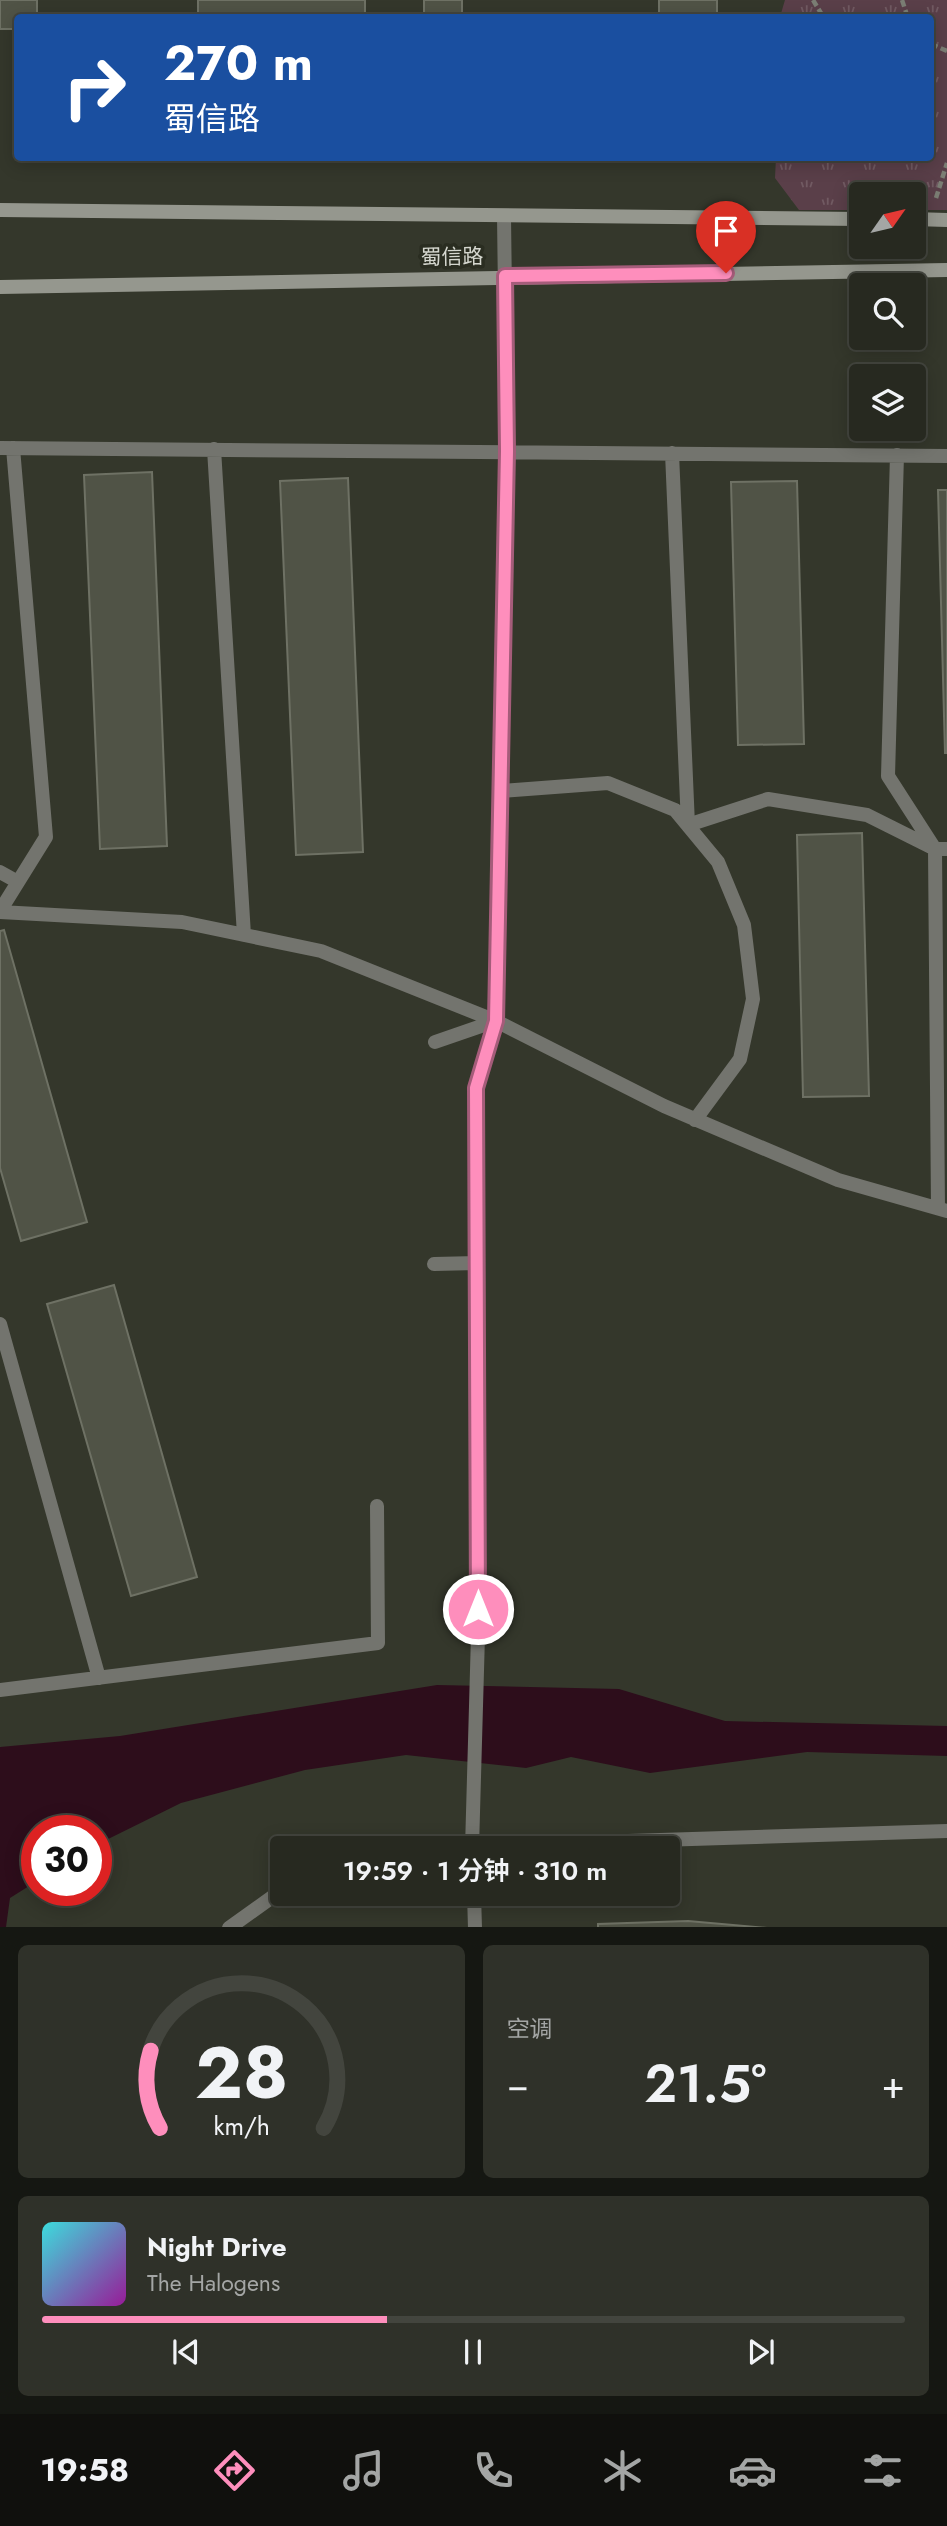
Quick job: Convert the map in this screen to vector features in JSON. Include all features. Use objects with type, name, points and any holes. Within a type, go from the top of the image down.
[{"type":"main road","name":"蜀信路","points":[[0,210],[849,219]]},
{"type":"main road","points":[[926,219],[947,220]]},
{"type":"main road","name":"蜀信路","points":[[0,287],[947,270]]},
{"type":"street","points":[[472,1836],[478,1635],[476,1088],[496,1021],[507,451],[504,216]]},
{"type":"street","points":[[897,455],[888,776],[941,849],[942,1209],[838,1180],[695,1120],[496,1021],[321,951],[182,922],[0,911],[46,837],[6,448],[507,451],[897,455],[947,456]]},
{"type":"street","points":[[214,449],[244,935]]},
{"type":"street","points":[[672,453],[688,825]]},
{"type":"street","points":[[501,791],[608,783],[675,810],[718,862],[744,925],[753,999],[740,1059],[695,1120]]},
{"type":"street","points":[[688,825],[768,799],[867,815],[941,849]]},
{"type":"street","points":[[0,872],[18,883]]},
{"type":"street","points":[[435,1042],[496,1021]]},
{"type":"street","points":[[434,1264],[477,1263]]},
{"type":"street","points":[[0,1325],[99,1678]]},
{"type":"street","points":[[0,1690],[378,1643],[377,1506]]},
{"type":"street","points":[[680,1840],[947,1831]]},
{"type":"street","points":[[229,1927],[270,1898]]},
{"type":"street","points":[[474,1906],[475,1927]]},
{"type":"path","points":[[933,206],[947,163]]},
{"type":"green space","points":[[785,0],[947,0],[947,210],[926,210],[926,182],[849,182],[849,210],[799,210],[775,178],[776,161],[934,161],[934,14],[781,14]]},
{"type":"shaded area","points":[[437,1685],[619,1689],[725,1721],[947,1726],[947,1756],[807,1752],[650,1773],[571,1757],[526,1768],[406,1755],[305,1770],[181,1803],[112,1837],[112,1815],[21,1815],[21,1891],[10,1898],[6,1927],[0,1927],[0,1747],[120,1736]]},
{"type":"building","points":[[0,0],[37,0],[37,14],[14,14],[14,29],[0,29]]},
{"type":"building","points":[[198,0],[365,0],[365,14],[198,14]]},
{"type":"building","points":[[424,0],[462,0],[462,14],[424,14]]},
{"type":"building","points":[[659,0],[717,0],[717,14],[659,14]]},
{"type":"building","points":[[152,472],[167,846],[100,849],[84,475]]},
{"type":"building","points":[[348,478],[363,852],[296,855],[280,481]]},
{"type":"building","points":[[797,481],[804,744],[738,745],[731,482]]},
{"type":"building","points":[[938,490],[947,490],[947,753],[945,753]]},
{"type":"building","points":[[862,833],[869,1096],[803,1097],[797,835]]},
{"type":"building","points":[[4,930],[87,1222],[21,1241],[0,1168],[0,931]]},
{"type":"building","points":[[114,1285],[197,1577],[131,1596],[47,1304]]},
{"type":"building","points":[[688,1921],[756,1927],[598,1927],[598,1924]]},
{"type":"route","points":[[478,1609],[476,1088],[496,1021],[507,451],[505,276],[726,273]]}]
